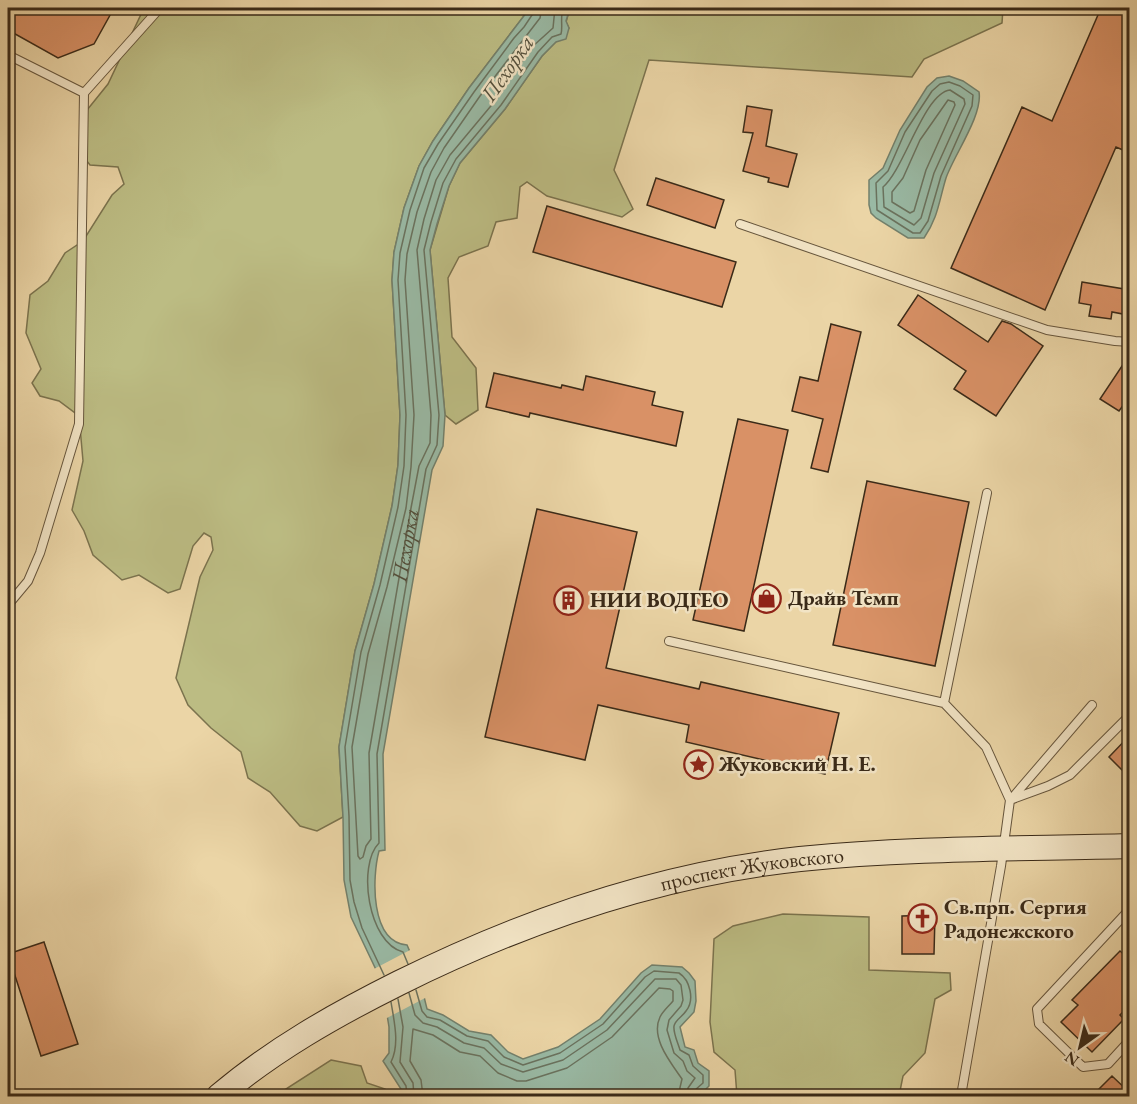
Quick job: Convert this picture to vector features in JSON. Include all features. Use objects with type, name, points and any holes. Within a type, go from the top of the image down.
[{"type":"main road","name":"проспект Жуковского","points":[[219,1096],[293,1041],[352,1007],[433,967],[505,935],[587,906],[662,884],[727,869],[798,859],[867,853],[1130,846]]},
{"type":"lane","points":[[8,605],[28,581],[40,553],[79,424],[84,93],[160,8]]},
{"type":"lane","points":[[8,55],[84,93]]},
{"type":"lane","points":[[740,224],[1047,330],[1130,342]]},
{"type":"lane","points":[[944,703],[987,493]]},
{"type":"lane","points":[[669,641],[944,703],[986,747],[1010,800],[962,1096]]},
{"type":"lane","points":[[1010,800],[1092,705]]},
{"type":"lane","points":[[1010,800],[1070,775],[1130,715]]},
{"type":"lane","points":[[1130,909],[1037,1009],[1039,1024],[1083,1067],[1108,1064],[1130,1040]]},
{"type":"green space","points":[[144,8],[530,8],[469,88],[433,141],[419,166],[404,208],[394,252],[392,280],[400,415],[398,465],[392,506],[374,584],[355,651],[339,747],[343,817],[317,831],[300,826],[270,792],[248,778],[241,752],[211,728],[188,705],[176,678],[200,577],[213,550],[211,537],[204,533],[193,546],[180,589],[168,593],[139,575],[122,580],[93,555],[84,531],[72,510],[83,461],[79,416],[59,401],[40,396],[32,383],[41,369],[26,333],[30,295],[48,281],[65,253],[83,241],[112,195],[124,184],[118,167],[90,165],[83,156],[83,115],[108,84]]},
{"type":"green space","points":[[570,8],[1003,8],[1002,23],[924,59],[912,77],[649,60],[614,170],[633,209],[622,217],[547,196],[527,182],[520,187],[517,218],[496,222],[488,246],[459,257],[448,278],[452,337],[476,368],[478,410],[456,424],[445,415],[430,250],[449,186],[460,163],[505,109],[542,56],[569,28],[566,22]]},
{"type":"green space","points":[[783,914],[869,917],[869,970],[950,973],[951,990],[935,999],[925,1053],[903,1076],[899,1096],[737,1096],[735,1070],[714,1052],[710,1022],[714,939],[733,926]]},
{"type":"green space","points":[[331,1060],[361,1066],[367,1083],[385,1089],[385,1096],[275,1096]]},
{"type":"water","name":"Пехорка","points":[[530,8],[570,8],[566,21],[569,28],[566,39],[556,42],[542,56],[505,109],[460,163],[449,186],[430,250],[445,415],[443,446],[432,470],[383,754],[385,850],[379,851],[377,862],[376,907],[386,933],[395,941],[407,945],[417,968],[427,1009],[443,1015],[469,1031],[491,1035],[508,1052],[523,1059],[558,1047],[600,1019],[641,973],[652,965],[682,967],[695,981],[696,1001],[694,1012],[680,1027],[685,1047],[694,1050],[698,1063],[709,1071],[709,1086],[699,1096],[401,1096],[401,1089],[383,1061],[389,1053],[389,1027],[379,976],[351,917],[344,880],[339,747],[355,651],[374,584],[392,506],[398,465],[400,415],[392,280],[394,252],[404,208],[419,166],[469,88]]},
{"type":"water","points":[[949,76],[963,81],[979,92],[977,112],[946,178],[929,231],[924,238],[908,238],[871,213],[869,180],[883,168],[900,130],[927,87],[937,78]]},
{"type":"pier","points":[[412,949],[427,997],[385,1019],[381,996],[372,970]]},
{"type":"building","points":[[8,8],[114,8],[94,44],[58,58],[8,30]]},
{"type":"building","points":[[1101,8],[1130,8],[1130,153],[1116,147],[1045,310],[951,268],[1022,107],[1052,121]]},
{"type":"building","points":[[747,106],[772,110],[766,146],[797,154],[788,187],[768,182],[769,178],[743,171],[753,133],[743,132]]},
{"type":"building","points":[[656,178],[724,200],[715,228],[647,205]]},
{"type":"building","points":[[547,206],[736,262],[722,307],[533,252]]},
{"type":"building","points":[[1082,282],[1130,290],[1130,306],[1124,305],[1123,314],[1112,312],[1111,319],[1089,316],[1091,305],[1079,303]]},
{"type":"building","points":[[918,295],[988,342],[1002,321],[1011,324],[1043,346],[996,416],[954,389],[966,371],[898,325]]},
{"type":"building","points":[[831,324],[861,332],[828,472],[811,468],[823,419],[792,411],[800,377],[818,381]]},
{"type":"building","points":[[1130,354],[1130,396],[1119,411],[1100,399]]},
{"type":"building","points":[[494,373],[561,388],[562,385],[583,390],[586,376],[655,392],[652,405],[683,412],[676,446],[530,413],[529,417],[486,407]]},
{"type":"building","points":[[738,419],[788,430],[744,631],[693,620]]},
{"type":"building","points":[[867,481],[969,502],[935,666],[833,645]]},
{"type":"building","name":"НИИ ВОДГЕО","points":[[537,509],[637,532],[606,668],[699,689],[701,682],[839,713],[825,774],[686,742],[689,725],[598,705],[585,760],[485,737]]},
{"type":"building","points":[[1130,735],[1130,778],[1109,757]]},
{"type":"building","points":[[935,915],[934,954],[902,954],[902,916]]},
{"type":"building","points":[[44,942],[78,1044],[41,1056],[8,954]]},
{"type":"building","points":[[1120,951],[1130,960],[1130,1005],[1120,1015],[1124,1019],[1092,1052],[1061,1022],[1078,1005],[1072,1000]]},
{"type":"building","points":[[1112,1076],[1130,1093],[1130,1096],[1092,1096]]},
{"type":"place","name":"Драйв Темп","points":[[767,598]]},
{"type":"place","name":"НИИ ВОДГЕО","points":[[569,600]]},
{"type":"place","name":"Жуковский Н. Е.","points":[[698,764]]},
{"type":"place","name":"Св.прп. Сергия Радонежского","points":[[923,919]]}]
